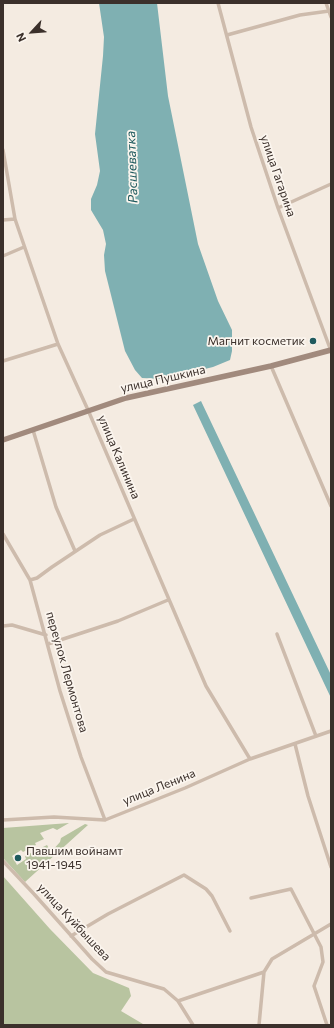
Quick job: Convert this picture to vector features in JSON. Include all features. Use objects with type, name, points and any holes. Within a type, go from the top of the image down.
[{"type":"main road","name":"улица Пушкина","points":[[3,440],[126,398],[271,366],[331,351]]},
{"type":"street","name":"улица Гагарина","points":[[218,3],[251,127],[278,208],[331,351]]},
{"type":"street","points":[[326,3],[331,17]]},
{"type":"street","points":[[227,35],[300,15],[329,11]]},
{"type":"street","name":"улица Калинина","points":[[3,150],[15,219],[58,344],[88,410],[206,686],[250,759]]},
{"type":"street","points":[[278,208],[331,184]]},
{"type":"street","points":[[3,220],[15,219]]},
{"type":"street","points":[[3,256],[24,247]]},
{"type":"street","points":[[3,361],[58,344]]},
{"type":"street","points":[[271,366],[331,506]]},
{"type":"street","points":[[32,429],[56,507],[75,551]]},
{"type":"street","points":[[30,580],[37,578],[100,535],[134,519]]},
{"type":"street","name":"переулок Лермонтова","points":[[3,534],[30,580],[72,727],[105,820]]},
{"type":"street","points":[[48,644],[118,620],[168,600]]},
{"type":"street","points":[[3,626],[12,626],[46,635]]},
{"type":"street","points":[[277,634],[316,736]]},
{"type":"street","name":"улица Ленина","points":[[3,820],[54,817],[105,820],[185,788],[250,759],[331,731]]},
{"type":"street","points":[[296,744],[308,796],[331,867]]},
{"type":"street","name":"улица Куйбышева","points":[[3,861],[92,959],[106,972],[164,989],[178,1001],[193,1025]]},
{"type":"street","points":[[71,936],[108,914],[184,875],[206,889],[212,896],[230,931]]},
{"type":"street","points":[[251,898],[291,889],[321,947],[323,962],[314,986],[327,1025]]},
{"type":"street","points":[[259,1025],[264,972],[272,959],[331,924]]},
{"type":"street","points":[[178,1001],[264,972]]},
{"type":"green space","points":[[69,823],[57,830],[53,828],[40,833],[44,839],[35,843],[36,845],[23,852],[21,850],[12,856],[17,865],[26,859],[25,856],[47,845],[51,852],[60,842],[61,838],[85,824],[88,825],[25,882],[3,858],[3,828]]},
{"type":"green space","points":[[3,876],[50,929],[93,973],[129,988],[131,996],[121,1011],[143,1024],[3,1025]]},
{"type":"water","name":"Расшеватка","points":[[99,3],[157,3],[168,96],[198,244],[218,301],[232,330],[232,351],[230,360],[213,367],[164,379],[142,378],[135,370],[125,351],[105,271],[104,255],[106,244],[103,230],[91,210],[91,199],[97,185],[100,171],[95,134],[104,37]]},
{"type":"water","points":[[201,401],[331,675],[331,698],[193,405]]},
{"type":"place","name":"Магнит косметик","points":[[313,341]]},
{"type":"place","name":"Павшим войнамт 1941-1945","points":[[18,858]]}]
